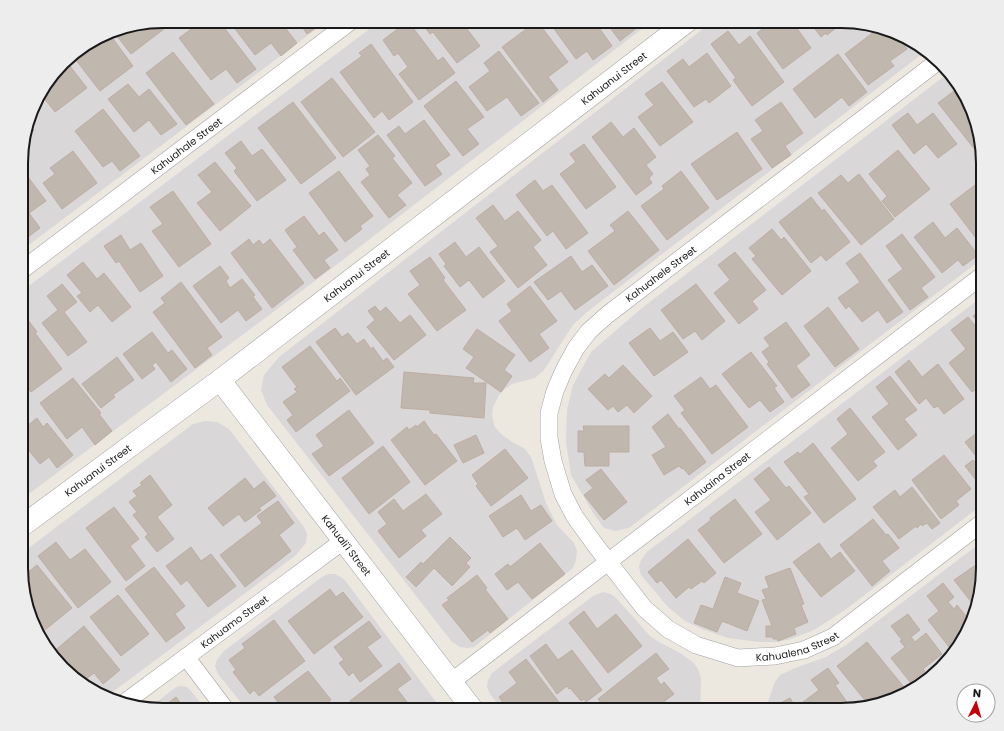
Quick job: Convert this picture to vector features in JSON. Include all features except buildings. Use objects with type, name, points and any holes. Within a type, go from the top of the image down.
[{"type":"street","name":"Kahuahale Street","points":[[28,265],[342,28]]},
{"type":"street","name":"Kahuanui Street","points":[[28,522],[220,380],[679,28]]},
{"type":"street","name":"Kahuahele Street","points":[[609,562],[575,517],[563,494],[553,461],[549,438],[549,413],[555,391],[576,348],[589,331],[607,315],[933,65]]},
{"type":"street","name":"Kahuaina Street","points":[[451,682],[976,280]]},
{"type":"street","name":"Kahuali'i Street","points":[[220,380],[467,703]]},
{"type":"street","name":"Kahualena Street","points":[[609,562],[644,608],[668,629],[696,645],[738,658],[775,656],[804,650],[833,637],[976,527]]},
{"type":"street","name":"Kahuamo Street","points":[[130,698],[343,541]]},
{"type":"street","points":[[186,657],[221,703]]},
{"type":"shaded area","points":[[318,28],[28,245],[29,145],[35,120],[46,95],[51,88],[74,62],[88,51],[111,38],[145,29]]},
{"type":"shaded area","points":[[371,28],[643,28],[331,269],[28,495],[28,286]]},
{"type":"shaded area","points":[[704,28],[859,29],[893,38],[921,55],[587,312],[573,325],[544,370],[535,378],[512,384],[499,395],[493,407],[492,416],[495,427],[501,434],[512,442],[524,448],[531,457],[546,503],[557,525],[574,543],[577,551],[573,568],[474,647],[460,647],[452,642],[267,405],[261,390],[264,375],[279,357]]},
{"type":"shaded area","points":[[944,76],[948,81],[966,111],[976,154],[976,263],[629,528],[615,531],[604,528],[593,513],[571,475],[566,442],[567,410],[573,385],[591,352],[642,308]]},
{"type":"shaded area","points":[[976,301],[976,509],[845,610],[814,630],[791,639],[778,642],[759,642],[728,638],[685,621],[668,607],[641,575],[639,567],[641,560],[647,552]]},
{"type":"shaded area","points":[[205,421],[217,422],[229,429],[304,527],[307,534],[306,543],[296,555],[111,693],[95,685],[74,669],[56,650],[46,636],[38,620],[29,586],[28,548],[193,424]]},
{"type":"shaded area","points":[[976,546],[976,577],[966,620],[958,636],[948,650],[930,669],[916,680],[893,693],[859,702],[768,703],[775,682],[780,675],[826,657],[846,645]]},
{"type":"shaded area","points":[[328,574],[335,574],[344,579],[437,703],[241,703],[218,674],[215,666],[217,660],[224,651]]},
{"type":"shaded area","points":[[603,592],[611,594],[650,636],[680,653],[694,663],[699,671],[701,680],[700,703],[497,703],[487,687],[488,680],[492,673],[593,596]]},
{"type":"shaded area","points":[[176,687],[187,687],[200,703],[155,703]]}]
